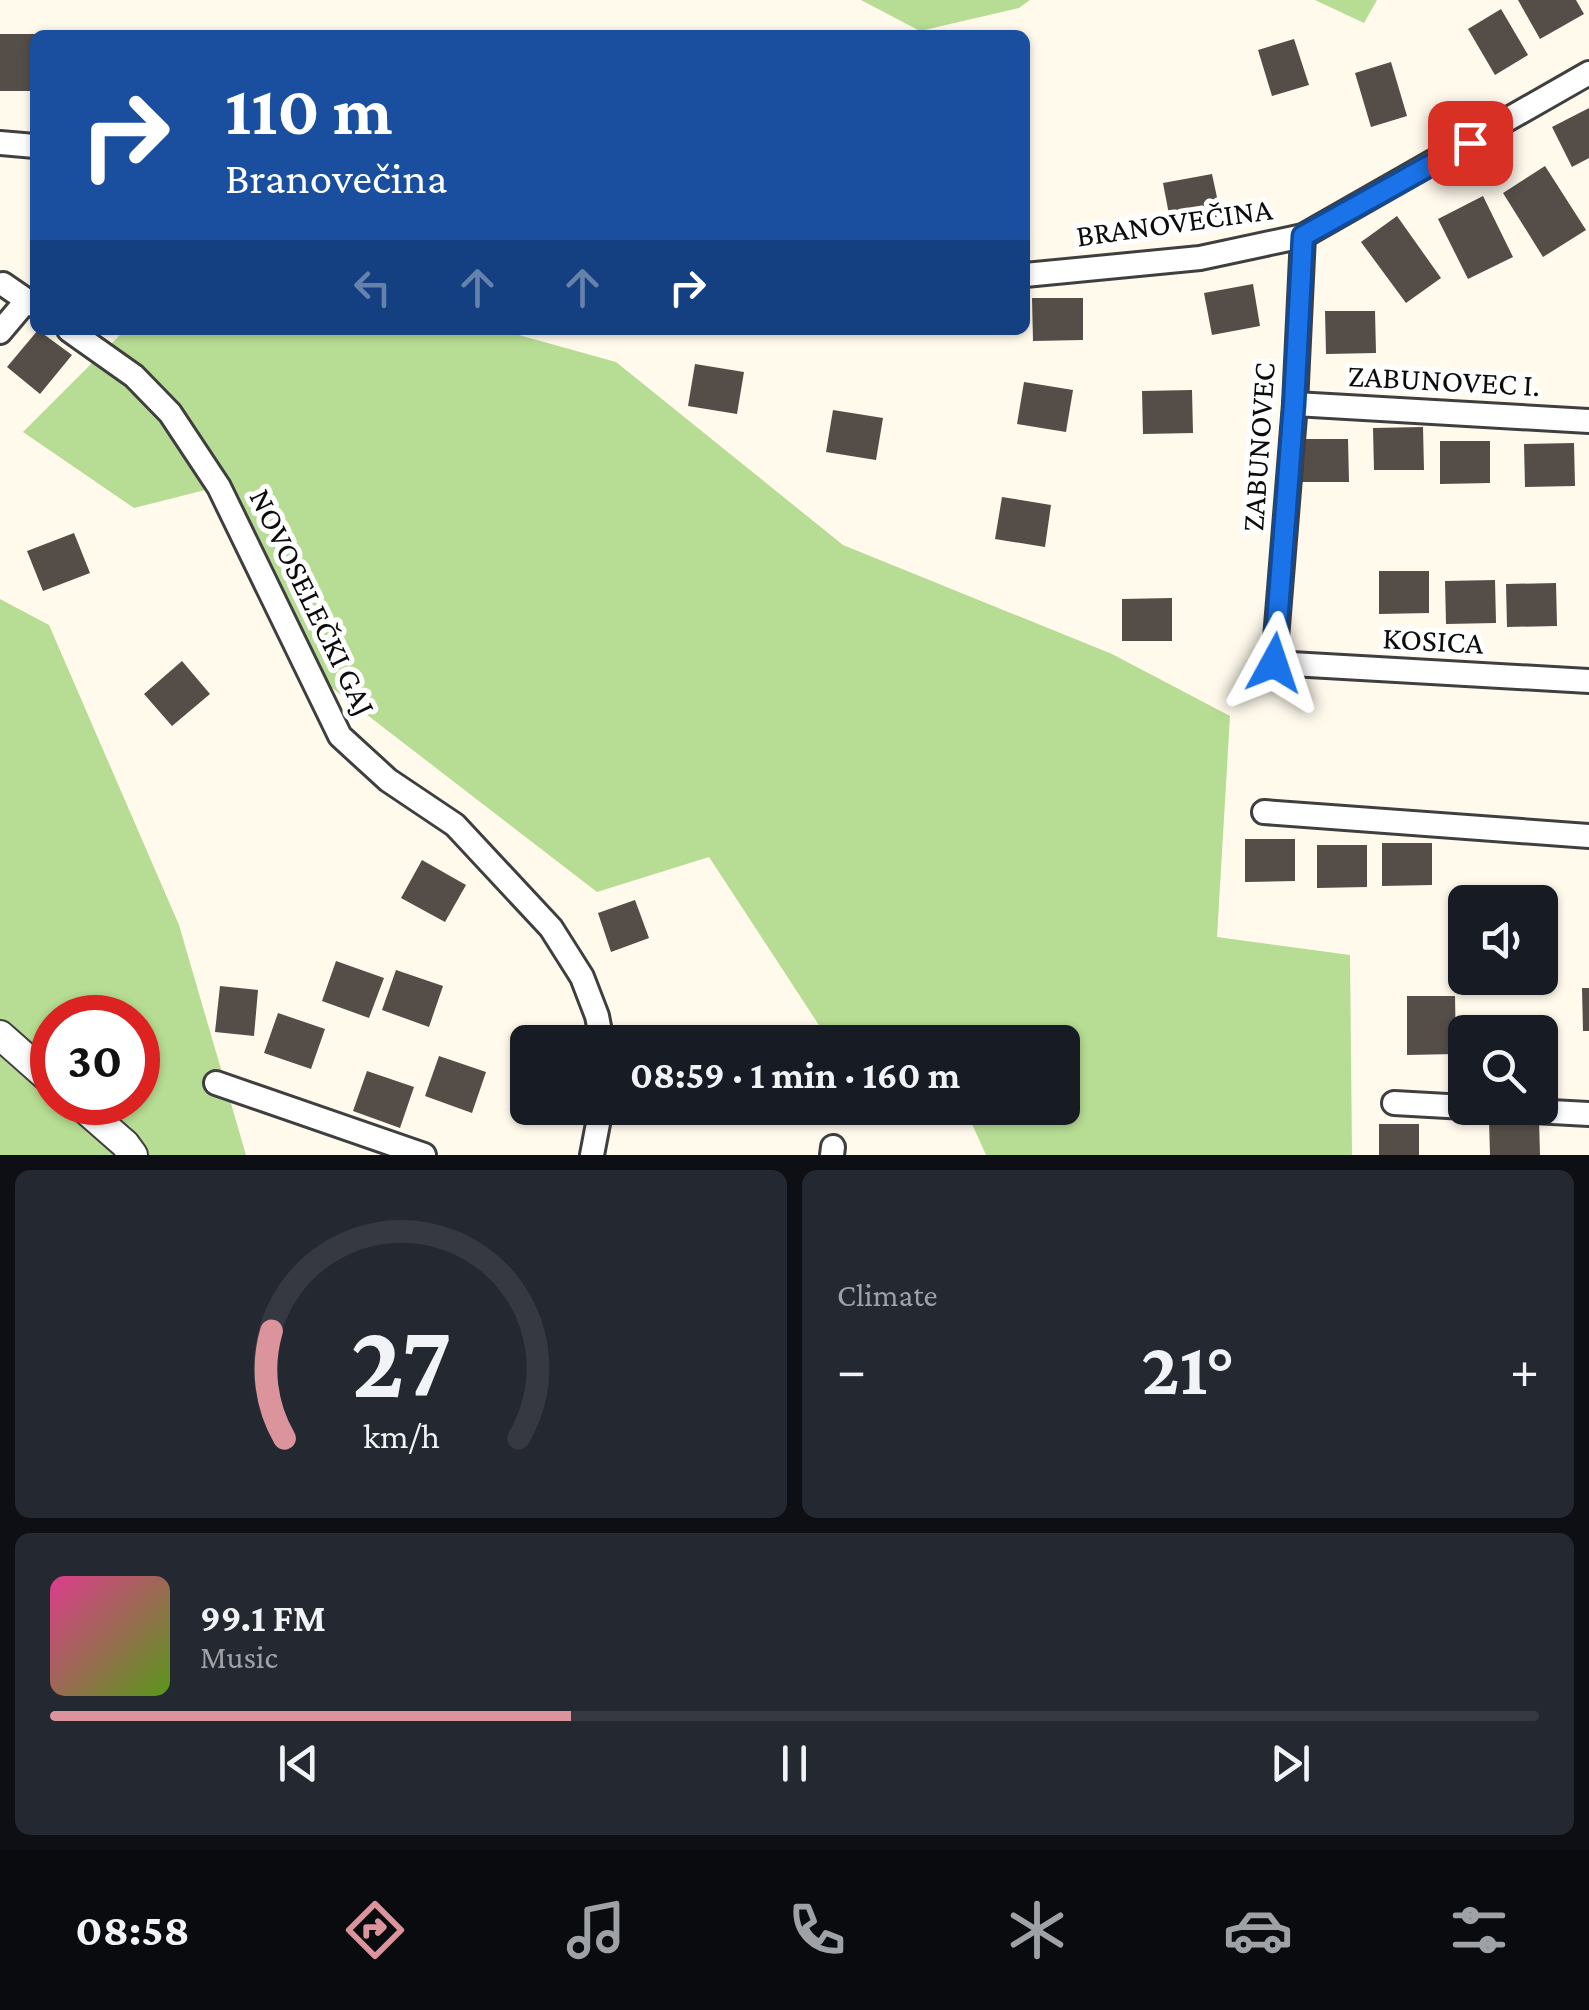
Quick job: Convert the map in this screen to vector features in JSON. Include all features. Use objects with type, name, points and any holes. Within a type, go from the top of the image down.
[{"type":"street","name":"BRANOVEČINA","points":[[1030,275],[1200,258],[1303,236],[1589,73]]},
{"type":"street","points":[[0,144],[30,146]]},
{"type":"street","name":"ZABUNOVEC","points":[[1274,663],[1303,236]]},
{"type":"street","points":[[3,284],[30,302]]},
{"type":"street","points":[[0,332],[30,304]]},
{"type":"street","name":"NOVOSELEČKI GAJ","points":[[76,335],[134,376],[170,413],[219,486],[340,736],[388,780],[455,825],[551,928],[582,978],[599,1025]]},
{"type":"street","name":"ZABUNOVEC I.","points":[[1294,404],[1589,421]]},
{"type":"street","name":"KOSICA","points":[[1274,663],[1589,681]]},
{"type":"street","points":[[1264,812],[1589,836]]},
{"type":"street","points":[[0,1035],[30,1062]]},
{"type":"street","points":[[216,1083],[424,1155]]},
{"type":"street","points":[[1394,1103],[1448,1106]]},
{"type":"street","points":[[1558,1112],[1589,1114]]},
{"type":"street","points":[[101,1125],[132,1155]]},
{"type":"street","points":[[592,1155],[598,1125]]},
{"type":"green space","points":[[861,0],[1030,0],[1019,8],[918,30]]},
{"type":"green space","points":[[1315,0],[1377,0],[1364,23]]},
{"type":"green space","points":[[120,335],[519,335],[616,362],[843,545],[1112,654],[1230,716],[1217,937],[1350,955],[1352,1155],[986,1155],[972,1125],[1080,1125],[1080,1025],[819,1025],[709,857],[597,892],[327,684],[213,488],[134,508],[23,432]]},
{"type":"green space","points":[[0,599],[49,625],[179,925],[246,1155],[0,1155]]},
{"type":"building","points":[[1518,0],[1576,0],[1584,14],[1540,39]]},
{"type":"building","points":[[1501,9],[1528,55],[1495,75],[1468,29]]},
{"type":"building","points":[[0,34],[30,34],[30,91],[0,91]]},
{"type":"building","points":[[1294,39],[1309,85],[1272,96],[1258,50]]},
{"type":"building","points":[[1391,62],[1407,116],[1371,127],[1355,73]]},
{"type":"building","points":[[1589,108],[1589,158],[1572,167],[1552,127]]},
{"type":"building","points":[[1545,166],[1586,230],[1543,257],[1503,193]]},
{"type":"building","points":[[1212,174],[1221,216],[1171,225],[1163,183]]},
{"type":"building","points":[[1483,196],[1513,257],[1468,279],[1438,219]]},
{"type":"building","points":[[1397,216],[1441,278],[1406,303],[1361,242]]},
{"type":"building","points":[[1253,284],[1260,326],[1212,335],[1204,293]]},
{"type":"building","points":[[1032,298],[1083,298],[1083,340],[1033,341]]},
{"type":"building","points":[[1325,311],[1375,311],[1376,353],[1326,354]]},
{"type":"building","points":[[34,335],[45,335],[72,355],[40,394],[7,367]]},
{"type":"building","points":[[695,364],[744,372],[737,414],[688,406]]},
{"type":"building","points":[[1024,382],[1073,390],[1066,432],[1017,424]]},
{"type":"building","points":[[1192,390],[1193,433],[1143,434],[1142,391]]},
{"type":"building","points":[[833,410],[883,418],[876,460],[826,452]]},
{"type":"building","points":[[1423,427],[1424,470],[1374,470],[1373,428]]},
{"type":"building","points":[[1298,439],[1348,439],[1349,482],[1299,482]]},
{"type":"building","points":[[1440,441],[1490,441],[1490,483],[1440,484]]},
{"type":"building","points":[[1574,443],[1575,486],[1525,487],[1524,444]]},
{"type":"building","points":[[1002,497],[1051,505],[1045,547],[995,539]]},
{"type":"building","points":[[74,533],[90,573],[43,591],[27,551]]},
{"type":"building","points":[[1379,571],[1429,571],[1429,613],[1379,614]]},
{"type":"building","points":[[1495,580],[1496,623],[1446,624],[1445,581]]},
{"type":"building","points":[[1556,583],[1557,626],[1507,627],[1506,584]]},
{"type":"building","points":[[1172,598],[1172,641],[1122,641],[1122,599]]},
{"type":"building","points":[[182,661],[210,694],[172,726],[144,694]]},
{"type":"building","points":[[1245,839],[1295,839],[1295,881],[1245,882]]},
{"type":"building","points":[[1382,843],[1432,843],[1432,885],[1382,886]]},
{"type":"building","points":[[1317,845],[1367,845],[1367,887],[1317,888]]},
{"type":"building","points":[[422,860],[466,885],[445,922],[401,898]]},
{"type":"building","points":[[635,900],[649,938],[611,952],[598,913]]},
{"type":"building","points":[[336,961],[384,978],[369,1018],[322,1001]]},
{"type":"building","points":[[396,970],[443,986],[429,1027],[382,1010]]},
{"type":"building","points":[[220,986],[258,990],[254,1036],[215,1032]]},
{"type":"building","points":[[1582,988],[1589,988],[1589,1031],[1583,1031]]},
{"type":"building","points":[[1407,996],[1455,996],[1455,1015],[1448,1015],[1448,1054],[1407,1055]]},
{"type":"building","points":[[278,1013],[325,1029],[311,1069],[264,1053]]},
{"type":"building","points":[[439,1056],[486,1072],[472,1113],[425,1096]]},
{"type":"building","points":[[367,1071],[414,1087],[400,1128],[353,1111]]},
{"type":"building","points":[[1379,1124],[1419,1124],[1419,1155],[1379,1155]]},
{"type":"building","points":[[1489,1125],[1539,1125],[1540,1155],[1490,1155]]},
{"type":"route","points":[[1274,663],[1303,236],[1470,143]]}]
